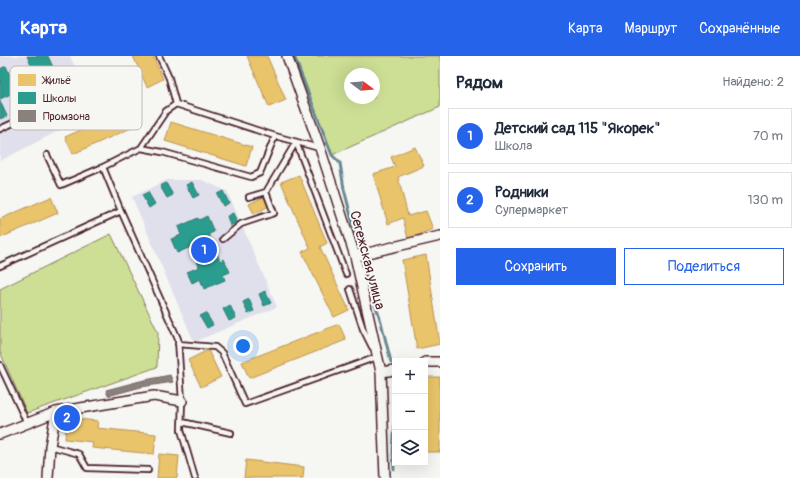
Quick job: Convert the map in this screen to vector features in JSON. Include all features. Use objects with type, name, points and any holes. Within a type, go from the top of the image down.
[{"type":"street","name":"Сегежская улица","points":[[287,56],[356,256],[381,372],[388,478]]},
{"type":"street","points":[[356,256],[440,236]]},
{"type":"street","points":[[428,362],[440,362]]},
{"type":"street","points":[[381,372],[392,370]]},
{"type":"street","points":[[0,434],[56,412],[154,396],[182,401]]},
{"type":"street","points":[[48,478],[50,446],[56,412]]},
{"type":"lane","points":[[159,56],[169,78],[176,104]]},
{"type":"lane","points":[[176,104],[275,136],[320,148]]},
{"type":"lane","points":[[47,155],[61,185],[103,167],[140,148],[166,111],[176,104]]},
{"type":"lane","points":[[0,129],[10,124]]},
{"type":"lane","points":[[140,148],[162,152],[251,177],[260,173],[275,136]]},
{"type":"lane","points":[[248,197],[266,192],[296,142]]},
{"type":"lane","points":[[296,142],[346,274]]},
{"type":"lane","points":[[103,167],[178,339],[182,401],[181,430],[195,478]]},
{"type":"lane","points":[[223,239],[241,224],[274,212],[266,192]]},
{"type":"lane","points":[[0,266],[121,210]]},
{"type":"lane","points":[[178,344],[215,347],[222,353],[245,404],[377,357],[363,329],[350,289]]},
{"type":"lane","points":[[0,365],[27,423]]},
{"type":"lane","points":[[182,422],[231,433]]},
{"type":"lane","points":[[50,446],[79,454],[87,468],[148,470]]},
{"type":"shaded area","points":[[0,56],[70,56],[74,66],[10,66],[10,130],[60,130],[0,161]]},
{"type":"shaded area","points":[[167,180],[202,180],[227,191],[277,307],[194,342],[132,197]]},
{"type":"green space","points":[[294,56],[440,56],[440,107],[332,155]]},
{"type":"green space","points":[[111,234],[158,332],[157,367],[27,413],[0,352],[0,289]]},
{"type":"building: Жильё","points":[[133,56],[153,56],[163,79],[147,87],[142,76],[142,66],[138,66]]},
{"type":"building: Жильё","points":[[247,56],[267,56],[286,100],[269,107]]},
{"type":"building: Жильё","points":[[171,122],[252,147],[246,166],[165,141]]},
{"type":"building: Жильё","points":[[81,130],[127,130],[73,154],[65,137]]},
{"type":"building: Жильё","points":[[415,147],[424,166],[398,177],[408,216],[426,211],[433,229],[408,239],[403,218],[388,224],[373,174],[395,167],[391,157]]},
{"type":"building: Жильё","points":[[299,175],[327,243],[320,247],[349,310],[334,317],[302,252],[310,248],[281,182]]},
{"type":"building: Жильё","points":[[51,197],[58,213],[0,238],[0,219]]},
{"type":"building: Жильё","points":[[264,197],[269,206],[254,214],[249,204]]},
{"type":"building: Жильё","points":[[426,255],[440,344],[417,349],[402,260]]},
{"type":"building: Жильё","points":[[339,324],[346,340],[249,378],[242,362]]},
{"type":"building: Жильё","points":[[208,350],[221,377],[201,387],[188,360]]},
{"type":"building: Жильё","points":[[428,377],[440,377],[440,452],[428,452]]},
{"type":"building: Жильё","points":[[67,418],[98,421],[97,428],[156,434],[154,454],[92,448],[93,442],[65,439]]},
{"type":"building: Жильё","points":[[159,454],[179,456],[177,478],[157,478]]},
{"type":"building: Жильё","points":[[246,460],[304,467],[303,478],[244,478]]},
{"type":"building: Школы","points":[[27,56],[48,56],[52,66],[32,66]]},
{"type":"building: Школы","points":[[6,66],[10,75],[10,94],[0,99],[0,69]]},
{"type":"building: Школы","points":[[0,101],[7,116],[0,119]]},
{"type":"building: Школы","points":[[192,182],[199,195],[193,198],[186,185]]},
{"type":"building: Школы","points":[[166,183],[173,195],[167,198],[160,186]]},
{"type":"building: Школы","points":[[223,191],[229,203],[223,206],[217,194]]},
{"type":"building: Школы","points":[[148,192],[155,204],[149,208],[142,195]]},
{"type":"building: Школы","points":[[233,213],[237,222],[230,226],[227,216]]},
{"type":"building: Школы","points":[[207,216],[214,232],[209,234],[220,261],[224,259],[230,272],[223,275],[225,280],[204,289],[200,279],[192,283],[187,272],[199,267],[191,247],[177,253],[171,239],[181,235],[178,227],[198,218],[199,220]]},
{"type":"building: Школы","points":[[265,291],[271,303],[264,306],[259,294]]},
{"type":"building: Школы","points":[[249,299],[254,311],[248,314],[243,302]]},
{"type":"building: Школы","points":[[230,305],[236,318],[229,321],[223,309]]},
{"type":"building: Школы","points":[[206,313],[213,325],[207,328],[200,316]]},
{"type":"building: Промзона","points":[[170,375],[173,382],[141,387],[108,396],[106,390],[140,381]]},
{"type":"waterway","points":[[294,56],[332,155],[340,163],[344,189],[359,248]]},
{"type":"waterway","points":[[361,261],[381,322],[391,362]]},
{"type":"waterway","points":[[394,430],[394,469]]},
{"type":"place","name":"Детский сад 115 \"Якорек\"","points":[[204,250]]},
{"type":"place","name":"Родники","points":[[67,418]]}]
